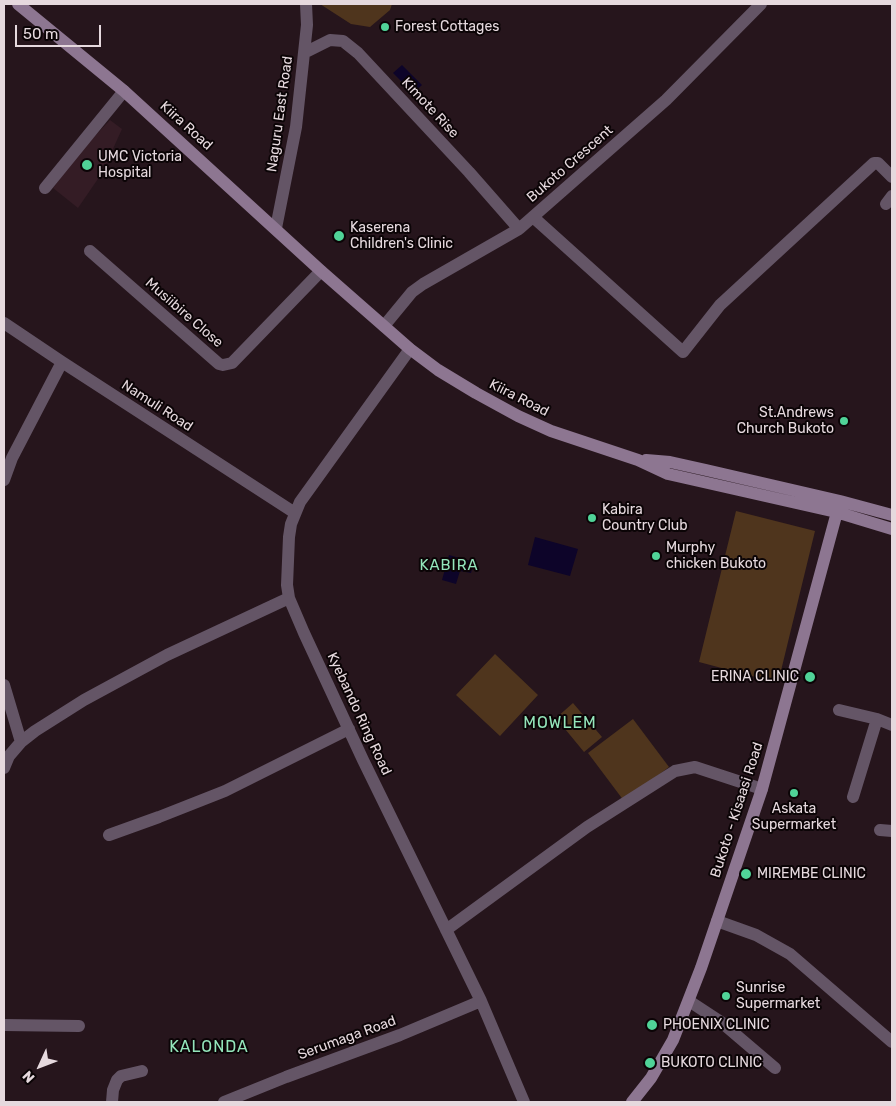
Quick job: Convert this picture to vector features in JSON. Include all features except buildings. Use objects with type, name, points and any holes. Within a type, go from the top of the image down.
[{"type":"main road","name":"Kiira Road","points":[[18,4],[124,91],[276,228],[324,274],[410,349],[446,374],[518,416],[560,434],[638,460],[668,474],[892,515]]},
{"type":"main road","name":"Kiira Road","points":[[838,506],[892,529]]},
{"type":"main road","name":"Bukoto - Kisaasi Road","points":[[632,1102],[651,1078],[673,1040],[717,921],[762,789],[838,506]]},
{"type":"street","name":"Naguru East Road","points":[[276,228],[296,127],[307,25],[306,4]]},
{"type":"street","name":"Bukoto Crescent","points":[[384,326],[409,296],[423,284],[519,229],[666,100],[761,4]]},
{"type":"street","name":"Kimote Rise","points":[[304,53],[330,40],[343,41],[358,53],[469,172],[519,229]]},
{"type":"street","points":[[45,188],[124,91]]},
{"type":"street","points":[[533,216],[683,352],[720,305],[874,163],[878,163],[892,177]]},
{"type":"street","name":"Musiibire Close","points":[[90,251],[219,364],[223,365],[232,363],[324,274]]},
{"type":"street","name":"Namuli Road","points":[[4,323],[295,513]]},
{"type":"street","name":"Kyebando Ring Road","points":[[410,349],[300,502],[291,524],[287,554],[287,585],[289,598],[304,633],[481,1001],[524,1102]]},
{"type":"street","points":[[4,480],[8,456],[62,362]]},
{"type":"street","points":[[4,768],[9,756],[21,742],[35,730],[65,711],[125,676],[289,598]]},
{"type":"street","points":[[4,685],[21,742]]},
{"type":"street","points":[[839,710],[892,725]]},
{"type":"street","points":[[853,797],[876,719]]},
{"type":"street","points":[[109,835],[160,818],[225,791],[349,729]]},
{"type":"street","points":[[446,930],[587,827],[675,771],[695,767],[762,789]]},
{"type":"street","points":[[717,921],[756,935],[790,954],[892,1042]]},
{"type":"street","name":"Serumaga Road","points":[[224,1102],[392,1038],[481,1001]]},
{"type":"street","points":[[689,1001],[733,1031],[775,1068]]},
{"type":"street","points":[[4,1025],[79,1026]]},
{"type":"street","points":[[112,1102],[113,1090],[117,1080],[121,1076],[142,1071]]},
{"type":"shaded area","points":[[320,4],[392,4],[390,10],[370,27],[351,24]]},
{"type":"shaded area","points":[[402,65],[422,85],[413,93],[393,73]]},
{"type":"shaded area","name":"UMC Victoria Hospital","points":[[110,120],[122,129],[102,173],[78,208],[53,188],[75,157]]},
{"type":"shaded area","points":[[736,511],[815,531],[778,683],[699,662]]},
{"type":"shaded area","points":[[535,537],[578,549],[570,576],[528,565]]},
{"type":"shaded area","points":[[449,555],[474,562],[471,573],[460,571],[456,584],[442,580]]},
{"type":"shaded area","points":[[495,654],[538,695],[500,736],[456,695]]},
{"type":"shaded area","points":[[573,703],[602,737],[584,752],[556,718]]},
{"type":"shaded area","points":[[633,719],[669,767],[624,801],[588,753]]},
{"type":"place","name":"Forest Cottages","points":[[385,27]]},
{"type":"place","name":"UMC Victoria Hospital","points":[[87,165]]},
{"type":"place","name":"Kaserena Children's Clinic","points":[[339,236]]},
{"type":"place","name":"St.Andrews Church Bukoto","points":[[844,421]]},
{"type":"place","name":"Kabira Country Club","points":[[592,518]]},
{"type":"place","name":"Murphy chicken Bukoto","points":[[656,556]]},
{"type":"place","name":"ERINA CLINIC","points":[[810,677]]},
{"type":"place","name":"Askata Supermarket","points":[[794,793]]},
{"type":"place","name":"MIREMBE CLINIC","points":[[746,874]]},
{"type":"place","name":"Sunrise Supermarket","points":[[726,996]]},
{"type":"place","name":"PHOENIX CLINIC","points":[[652,1025]]},
{"type":"place","name":"BUKOTO CLINIC","points":[[650,1063]]},
{"type":"district","name":"KABIRA","points":[[449,566]]},
{"type":"district","name":"MOWLEM","points":[[560,723]]},
{"type":"district","name":"KALONDA","points":[[209,1047]]}]
